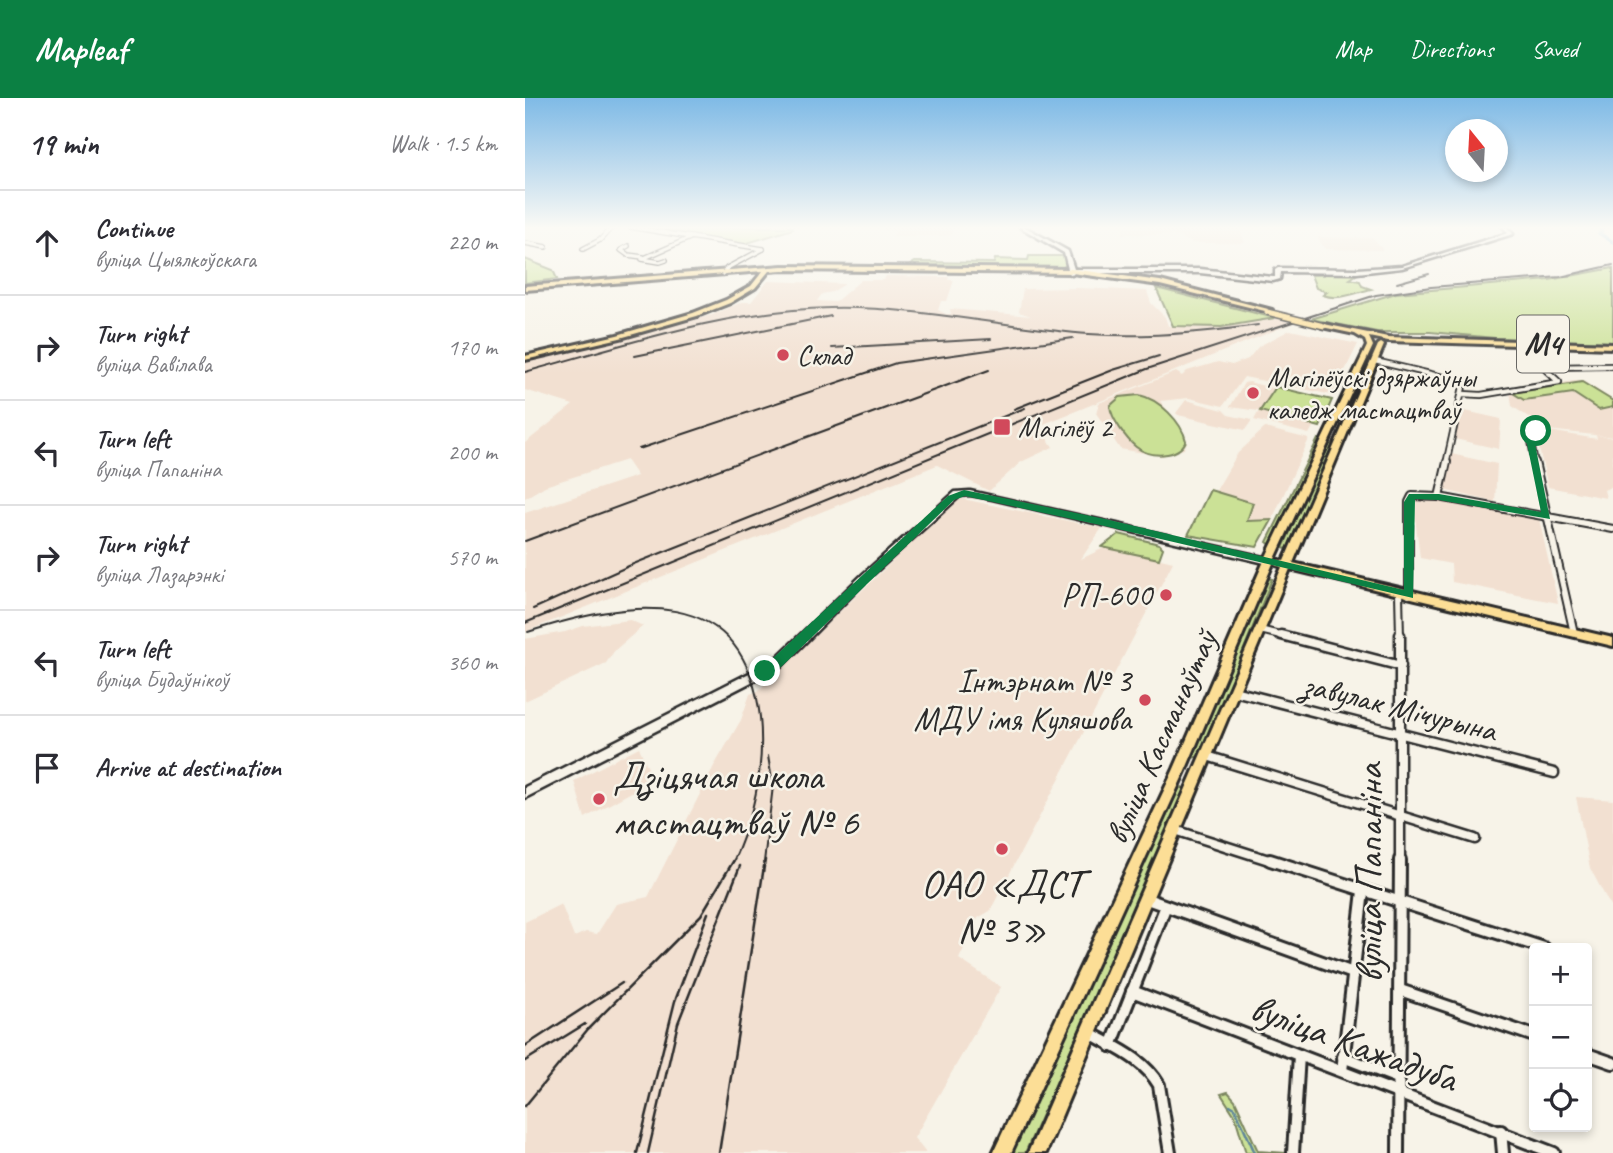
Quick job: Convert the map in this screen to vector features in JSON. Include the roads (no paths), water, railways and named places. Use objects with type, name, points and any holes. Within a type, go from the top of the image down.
[{"type":"main road","name":"М4","points":[[525,289],[683,276]]},
{"type":"main road","points":[[525,358],[715,309],[750,291],[761,276]]},
{"type":"main road","name":"М4","points":[[1122,276],[1360,333],[1405,338],[1613,345]]},
{"type":"main road","points":[[1251,276],[1275,279],[1279,276]]},
{"type":"main road","points":[[1360,333],[1377,342],[1405,338]]},
{"type":"main road","points":[[1375,361],[1391,344],[1405,338]]},
{"type":"main road","name":"вуліца Касманаўтаў","points":[[1037,1153],[1147,900],[1285,565],[1375,361],[1377,342]]},
{"type":"main road","name":"вуліца Касманаўтаў","points":[[1002,1153],[1173,784],[1269,561],[1377,342]]},
{"type":"main road","points":[[525,793],[777,664],[866,576],[958,494],[992,497],[1613,642]]},
{"type":"main road","points":[[1185,756],[1191,763],[1206,759]]},
{"type":"main road","points":[[1173,784],[1185,785],[1191,792]]},
{"type":"street","points":[[1375,361],[1464,382],[1439,497],[1613,530]]},
{"type":"street","points":[[1463,394],[1481,395],[1559,382],[1547,372],[1551,367],[1613,366]]},
{"type":"street","points":[[1536,431],[1530,435],[1530,439],[1565,603],[1574,633]]},
{"type":"street","name":"вуліца Папаніна","points":[[1398,1153],[1401,666],[1409,498],[1417,495],[1439,497]]},
{"type":"street","points":[[1260,630],[1401,666]]},
{"type":"street","name":"завулак Мічурына","points":[[1234,691],[1554,774]]},
{"type":"street","points":[[1206,759],[1475,839]]},
{"type":"street","points":[[1175,830],[1529,943]]},
{"type":"street","points":[[1342,1071],[1363,891]]},
{"type":"street","points":[[1147,900],[1353,972]]},
{"type":"street","points":[[1111,1046],[1165,908]]},
{"type":"street","points":[[1400,990],[1529,1034]]},
{"type":"street","name":"вуліца Кажадуба","points":[[1132,992],[1555,1153]]},
{"type":"street","points":[[1090,1033],[1146,1065],[1154,1076],[1159,1085],[1170,1153]]},
{"type":"street","points":[[1293,1153],[1299,1055]]},
{"type":"street","points":[[1592,1056],[1613,1063]]},
{"type":"street","points":[[1343,1057],[1398,1078]]},
{"type":"street","points":[[1501,1131],[1503,1153]]},
{"type":"waterway","points":[[1230,1105],[1235,1108],[1255,1153]]},
{"type":"railway","points":[[1397,283],[1421,276]]},
{"type":"railway","points":[[525,623],[1147,369],[1376,295],[1431,287],[1563,276]]},
{"type":"railway","points":[[525,372],[714,322],[791,310],[895,310],[1057,331],[1110,335],[1173,334],[1258,325]]},
{"type":"railway","points":[[635,356],[831,316]]},
{"type":"railway","points":[[639,449],[896,363],[1073,338]]},
{"type":"railway","points":[[832,348],[991,339]]},
{"type":"railway","points":[[1014,409],[1113,370],[1159,356]]},
{"type":"railway","points":[[525,541],[989,370]]},
{"type":"railway","points":[[533,609],[631,565],[1025,408]]},
{"type":"railway","points":[[528,632],[604,613],[641,609],[675,611],[706,621],[731,641],[750,673],[760,717],[761,736],[756,791],[747,827],[733,861]]},
{"type":"railway","points":[[764,862],[773,786],[768,756]]},
{"type":"railway","points":[[719,1153],[765,860]]},
{"type":"railway","points":[[525,1106],[588,1029],[701,915],[733,861]]},
{"type":"railway","points":[[648,1153],[678,1023],[740,866]]},
{"type":"railway","points":[[637,1153],[675,1001],[708,913]]},
{"type":"railway","points":[[525,1046],[622,983]]},
{"type":"railway","points":[[525,1061],[585,1024]]},
{"type":"place","name":"Склад","points":[[783,355]]},
{"type":"place","name":"Магілёўскі дзяржаўны каледж мастацтваў","points":[[1253,393]]},
{"type":"place","name":"Магілёў 2","points":[[1002,427]]},
{"type":"place","name":"РП-600","points":[[1166,595]]},
{"type":"place","name":"Інтэрнат № 3 МДУ імя Куляшова","points":[[1145,700]]},
{"type":"place","name":"Дзіцячая школа мастацтваў № 6","points":[[599,799]]},
{"type":"place","name":"ОАО «ДСТ № 3»","points":[[1002,849]]}]
